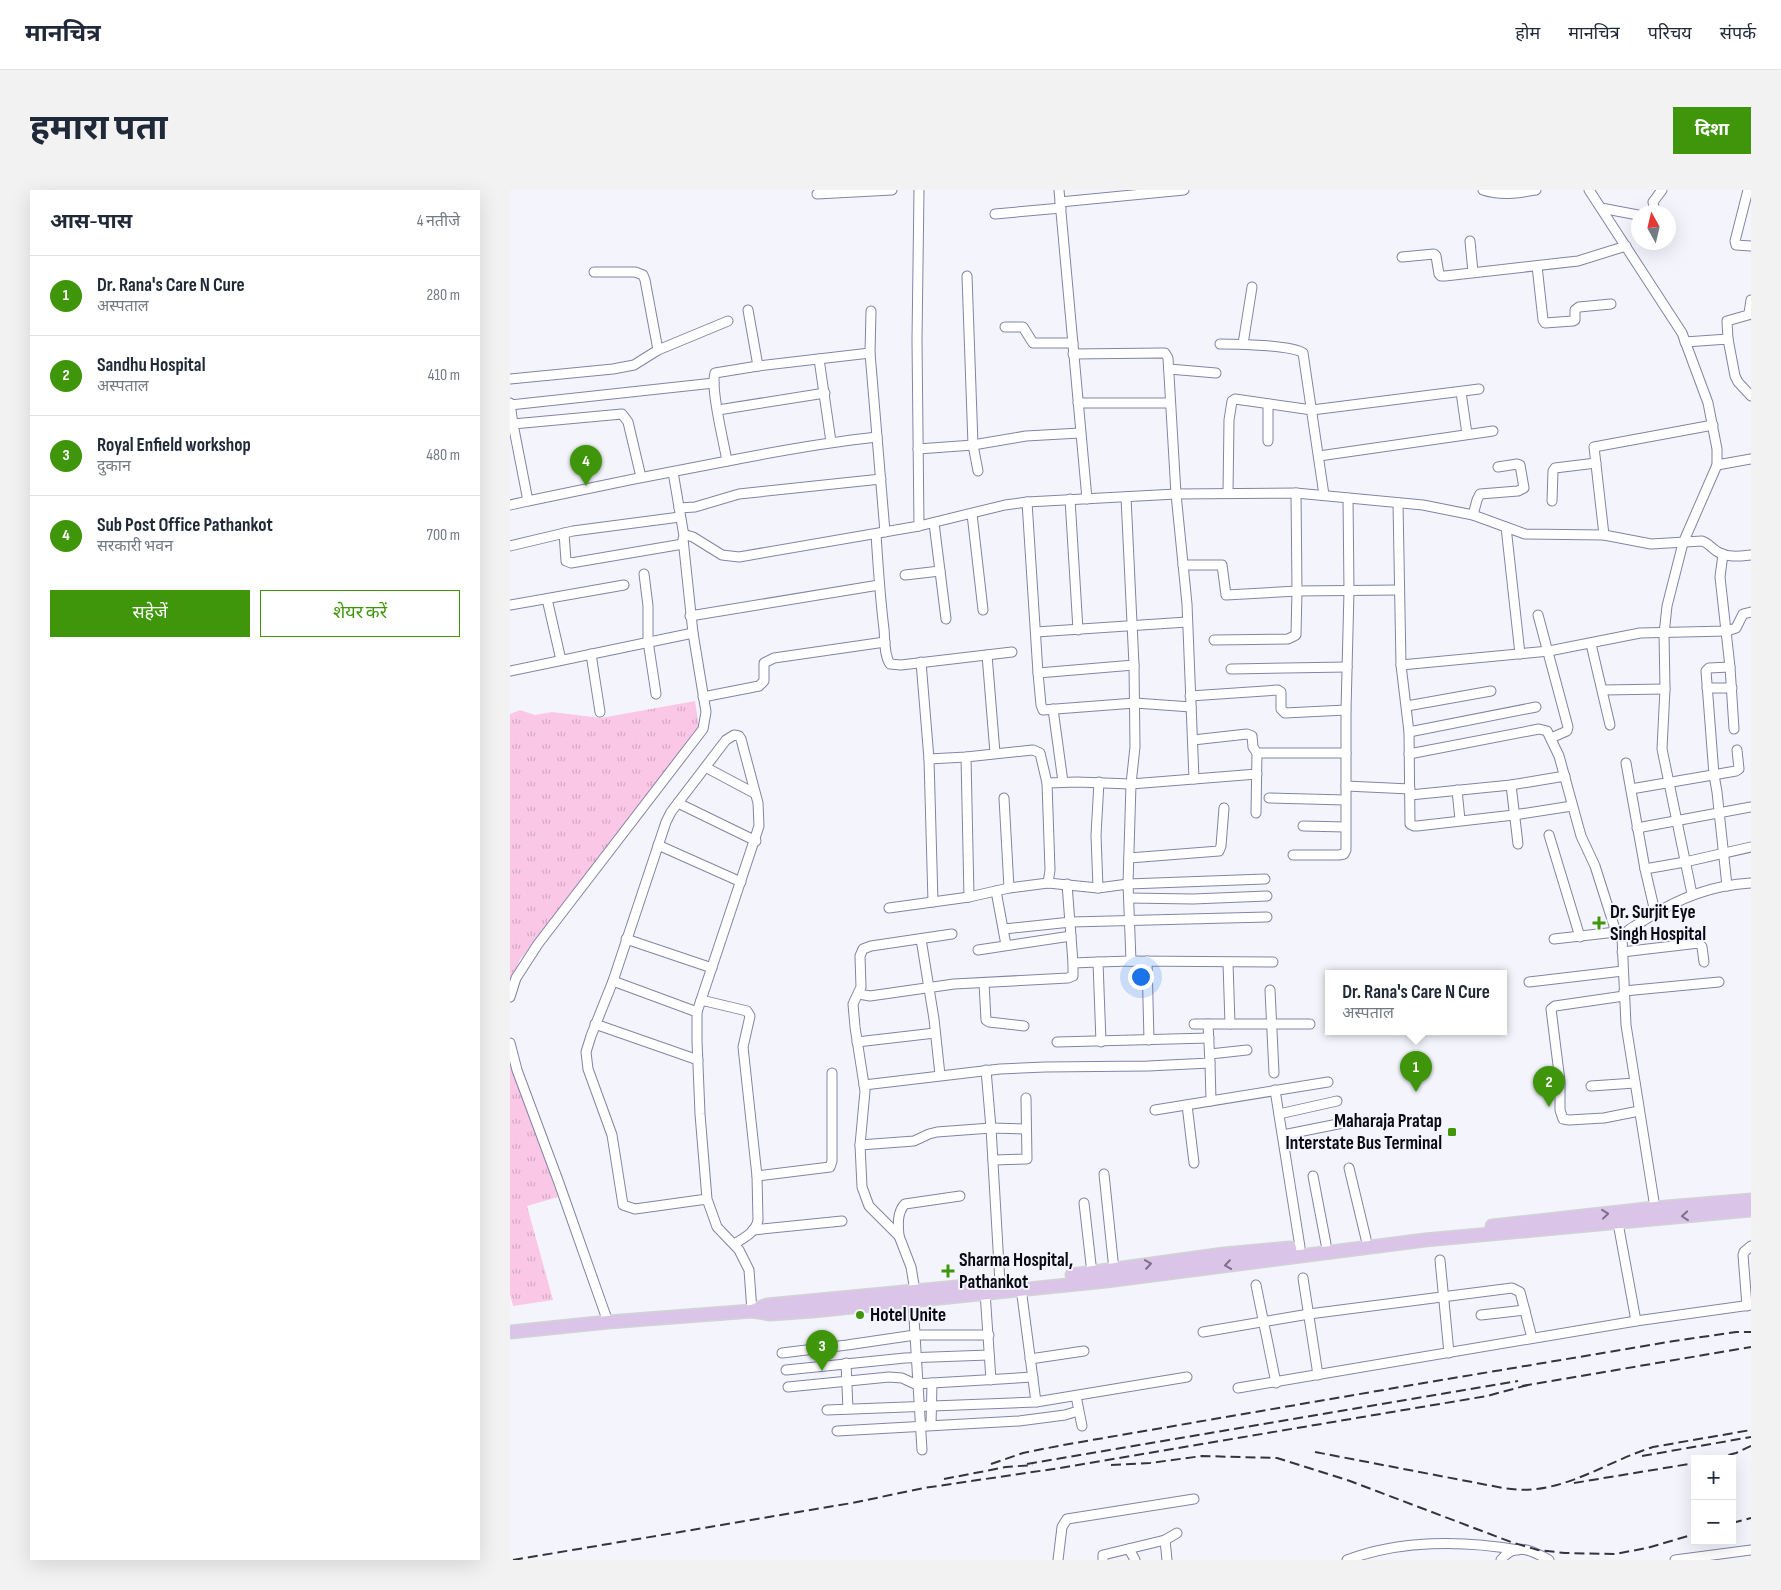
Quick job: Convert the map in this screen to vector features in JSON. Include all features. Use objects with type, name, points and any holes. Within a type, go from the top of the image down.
[{"type":"main road","points":[[914,1296],[1224,1254],[1366,1239],[1656,1213],[1751,1200]]},
{"type":"main road","points":[[510,1332],[752,1311],[767,1305],[986,1292],[1106,1281],[1425,1240],[1618,1223],[1656,1213],[1751,1210]]},
{"type":"street","points":[[817,194],[892,190]]},
{"type":"street","points":[[919,190],[916,340],[919,526]]},
{"type":"street","points":[[1059,190],[1087,498]]},
{"type":"street","points":[[995,214],[1184,190]]},
{"type":"street","points":[[1483,190],[1493,194],[1503,194],[1536,190]]},
{"type":"street","points":[[1591,190],[1682,333],[1708,403],[1717,449],[1717,465],[1684,543],[1667,606],[1664,634],[1665,689],[1661,743],[1667,782],[1692,894]]},
{"type":"street","points":[[1654,205],[1653,202],[1662,190]]},
{"type":"street","points":[[1748,190],[1735,241],[1736,245],[1751,246]]},
{"type":"street","points":[[1601,208],[1631,214]]},
{"type":"street","points":[[1470,241],[1473,272]]},
{"type":"street","points":[[1402,256],[1434,254],[1441,276],[1586,259],[1626,246]]},
{"type":"street","points":[[1537,266],[1543,320],[1545,323],[1573,321],[1575,320],[1576,308],[1579,307],[1611,304]]},
{"type":"street","points":[[594,272],[635,272],[643,275],[646,280],[658,350]]},
{"type":"street","points":[[967,276],[972,445],[978,471]]},
{"type":"street","points":[[1243,344],[1252,287]]},
{"type":"street","points":[[1751,300],[1748,315],[1727,320],[1728,340],[1735,376],[1747,385],[1751,396]]},
{"type":"street","points":[[748,310],[758,366]]},
{"type":"street","points":[[871,311],[870,353],[881,479],[879,585],[888,660],[890,664],[901,665],[1012,652]]},
{"type":"street","points":[[510,379],[625,367],[639,362],[658,350],[728,321]]},
{"type":"street","points":[[1005,327],[1023,327],[1032,343],[1073,342]]},
{"type":"street","points":[[1685,342],[1728,340]]},
{"type":"street","points":[[1220,344],[1243,344],[1294,349],[1303,353],[1324,496]]},
{"type":"street","points":[[727,461],[714,383],[715,373],[870,353]]},
{"type":"street","points":[[1073,354],[1165,353],[1168,358],[1176,494],[1188,622],[1194,779]]},
{"type":"street","points":[[819,359],[831,442]]},
{"type":"street","points":[[1169,368],[1216,373]]},
{"type":"street","points":[[528,502],[512,424],[510,404],[714,383]]},
{"type":"street","points":[[1228,493],[1229,420],[1232,401],[1238,399],[1312,410],[1479,390]]},
{"type":"street","points":[[1461,392],[1467,434]]},
{"type":"street","points":[[718,410],[825,393]]},
{"type":"street","points":[[1078,403],[1170,403]]},
{"type":"street","points":[[1268,404],[1268,441]]},
{"type":"street","points":[[512,424],[622,414],[628,422],[641,477]]},
{"type":"street","points":[[1604,535],[1594,447],[1713,425]]},
{"type":"street","points":[[1319,456],[1492,431]]},
{"type":"street","points":[[918,449],[972,445],[1026,436],[1080,433]]},
{"type":"street","points":[[510,505],[727,461],[831,442],[877,437]]},
{"type":"street","points":[[1717,465],[1751,459]]},
{"type":"street","points":[[1552,501],[1553,471],[1555,468],[1596,462]]},
{"type":"street","points":[[1473,515],[1480,494],[1518,491],[1524,488],[1520,465],[1498,468]]},
{"type":"street","points":[[510,997],[520,972],[538,944],[703,729],[706,720],[704,697],[692,633],[684,540],[673,472]]},
{"type":"street","points":[[510,546],[564,533],[679,513],[739,494],[881,479]]},
{"type":"street","points":[[1214,640],[1288,639],[1294,637],[1296,631],[1297,591],[1296,493]]},
{"type":"street","points":[[564,533],[566,561],[571,563],[684,540],[688,535],[722,555],[739,557],[919,526],[1005,505],[1027,502],[1176,494],[1296,493],[1424,506],[1473,515],[1525,534],[1604,535],[1651,544],[1705,541],[1716,551],[1723,554],[1751,555]]},
{"type":"street","points":[[1126,497],[1135,703],[1135,747],[1131,784],[1128,884],[1131,961]]},
{"type":"street","points":[[1293,856],[1344,854],[1346,850],[1346,710],[1349,591],[1348,498]]},
{"type":"street","points":[[1070,499],[1078,630]]},
{"type":"street","points":[[1027,502],[1041,708],[1043,710],[1053,710],[1135,703],[1191,707]]},
{"type":"street","points":[[1398,503],[1398,590],[1401,665],[1408,732],[1410,820],[1412,826],[1514,815],[1572,806]]},
{"type":"street","points":[[972,514],[982,610]]},
{"type":"street","points":[[934,523],[946,619]]},
{"type":"street","points":[[1506,527],[1520,654]]},
{"type":"street","points":[[1723,554],[1720,576],[1727,631],[1734,729]]},
{"type":"street","points":[[1183,565],[1222,565],[1226,595],[1297,591],[1398,590]]},
{"type":"street","points":[[905,575],[940,571]]},
{"type":"street","points":[[644,574],[648,606],[648,641],[656,694]]},
{"type":"street","points":[[510,605],[624,585]]},
{"type":"street","points":[[690,616],[879,585]]},
{"type":"street","points":[[547,599],[561,660]]},
{"type":"street","points":[[1401,665],[1548,651],[1591,644],[1628,635],[1727,631],[1736,628],[1742,614],[1751,612]]},
{"type":"street","points":[[1538,615],[1568,727],[1565,733],[1551,738]]},
{"type":"street","points":[[1036,632],[1188,622]]},
{"type":"street","points":[[510,671],[692,633]]},
{"type":"street","points":[[704,697],[759,686],[764,681],[764,663],[774,658],[885,642]]},
{"type":"street","points":[[1591,644],[1610,725]]},
{"type":"street","points":[[591,654],[600,712]]},
{"type":"street","points":[[987,655],[995,753]]},
{"type":"street","points":[[921,662],[929,759],[933,902]]},
{"type":"street","points":[[1038,673],[1134,665]]},
{"type":"street","points":[[1231,669],[1347,667]]},
{"type":"street","points":[[1727,886],[1714,775],[1706,670],[1730,667]]},
{"type":"street","points":[[1707,688],[1732,688]]},
{"type":"street","points":[[1602,690],[1665,689]]},
{"type":"street","points":[[1190,696],[1278,690],[1281,692],[1281,709],[1285,713],[1346,710]]},
{"type":"street","points":[[1406,706],[1490,691]]},
{"type":"street","points":[[1408,732],[1536,707]]},
{"type":"street","points":[[1053,710],[1063,782]]},
{"type":"street","points":[[1409,754],[1543,729],[1547,731],[1551,738],[1565,776],[1580,836],[1595,866],[1619,935],[1622,952],[1626,1025],[1656,1213]]},
{"type":"street","points":[[1193,740],[1248,734],[1252,736],[1256,754],[1256,813]]},
{"type":"street","points":[[707,1199],[635,1209],[623,1205],[612,1135],[586,1062],[588,1044],[613,981],[668,817],[730,736],[739,736],[758,804],[760,818],[756,840],[697,1012],[698,1060],[707,1199],[717,1227],[734,1244],[749,1270],[752,1311]]},
{"type":"street","points":[[929,759],[1032,750],[1039,751],[1047,783],[1050,870],[1048,883]]},
{"type":"street","points":[[1632,789],[1738,770],[1737,750]]},
{"type":"street","points":[[1256,754],[1346,752]]},
{"type":"street","points":[[966,757],[969,897]]},
{"type":"street","points":[[1626,762],[1637,828],[1655,912]]},
{"type":"street","points":[[707,768],[754,792]]},
{"type":"street","points":[[1047,783],[1099,782],[1131,784],[1257,774]]},
{"type":"street","points":[[1346,786],[1410,792],[1457,790],[1511,785],[1565,776]]},
{"type":"street","points":[[1098,888],[1096,835],[1099,782]]},
{"type":"street","points":[[1511,785],[1518,844]]},
{"type":"street","points":[[1457,790],[1460,820]]},
{"type":"street","points":[[1004,798],[1009,888]]},
{"type":"street","points":[[1269,798],[1345,800]]},
{"type":"street","points":[[678,804],[756,840]]},
{"type":"street","points":[[1129,858],[1218,851],[1221,846],[1224,808]]},
{"type":"street","points":[[1637,828],[1719,812],[1751,808]]},
{"type":"street","points":[[1303,826],[1345,827]]},
{"type":"street","points":[[1549,835],[1580,937]]},
{"type":"street","points":[[658,845],[741,882]]},
{"type":"street","points":[[1645,868],[1684,862],[1751,847]]},
{"type":"street","points":[[890,908],[1048,883],[1098,888],[1128,884],[1265,879]]},
{"type":"street","points":[[1554,940],[1619,935],[1655,912],[1692,894],[1751,883]]},
{"type":"street","points":[[859,994],[870,996],[954,984],[1071,978],[1074,974],[1067,884]]},
{"type":"street","points":[[996,891],[1006,945]]},
{"type":"street","points":[[1129,898],[1194,899],[1267,896]]},
{"type":"street","points":[[1004,929],[1071,922],[1267,917]]},
{"type":"street","points":[[899,1236],[872,1210],[866,1201],[862,1187],[860,1145],[865,1091],[853,1004],[861,988],[860,956],[863,949],[871,946],[952,934]]},
{"type":"street","points":[[978,950],[1072,936]]},
{"type":"street","points":[[626,939],[712,968]]},
{"type":"street","points":[[921,939],[940,1075]]},
{"type":"street","points":[[1622,952],[1699,943],[1702,945],[1704,962]]},
{"type":"street","points":[[1073,963],[1131,961],[1273,962]]},
{"type":"street","points":[[1147,961],[1149,1040]]},
{"type":"street","points":[[1098,962],[1101,1042]]},
{"type":"street","points":[[1228,963],[1230,1024]]},
{"type":"street","points":[[1529,982],[1623,971]]},
{"type":"street","points":[[613,981],[697,1012]]},
{"type":"street","points":[[1639,1111],[1604,1118],[1579,1120],[1563,1118],[1560,1110],[1560,1081],[1551,1009],[1555,1006],[1624,994],[1719,982]]},
{"type":"street","points":[[984,983],[986,1020],[989,1022],[1024,1026]]},
{"type":"street","points":[[1270,990],[1274,1073]]},
{"type":"street","points":[[701,1000],[744,1010],[749,1013],[750,1020],[743,1047],[757,1176],[758,1220],[757,1226],[734,1244]]},
{"type":"street","points":[[595,1024],[698,1060]]},
{"type":"street","points":[[1194,1024],[1310,1024]]},
{"type":"street","points":[[1208,1024],[1211,1101]]},
{"type":"street","points":[[857,1042],[935,1033]]},
{"type":"street","points":[[1057,1042],[1209,1038]]},
{"type":"street","points":[[510,1043],[517,1070],[608,1322]]},
{"type":"street","points":[[864,1084],[986,1070],[1046,1066],[1148,1066],[1210,1058],[1247,1050]]},
{"type":"street","points":[[986,1070],[1000,1283]]},
{"type":"street","points":[[757,1176],[830,1167],[832,1161],[832,1073]]},
{"type":"street","points":[[1155,1110],[1328,1082]]},
{"type":"street","points":[[1591,1086],[1635,1083]]},
{"type":"street","points":[[1275,1090],[1300,1247]]},
{"type":"street","points":[[993,1160],[1027,1159],[1026,1098]]},
{"type":"street","points":[[1279,1114],[1337,1101]]},
{"type":"street","points":[[1187,1105],[1194,1163]]},
{"type":"street","points":[[1283,1135],[1343,1123]]},
{"type":"street","points":[[860,1145],[914,1141],[938,1132],[991,1128],[1026,1129]]},
{"type":"street","points":[[1349,1168],[1366,1239]]},
{"type":"street","points":[[1104,1174],[1114,1270]]},
{"type":"street","points":[[1313,1176],[1326,1244]]},
{"type":"street","points":[[922,1450],[911,1267],[899,1236],[898,1223],[902,1207],[905,1204],[960,1196]]},
{"type":"street","points":[[1084,1203],[1092,1273]]},
{"type":"street","points":[[753,1230],[842,1221]]},
{"type":"street","points":[[1618,1223],[1636,1321]]},
{"type":"street","points":[[1238,1388],[1636,1321],[1749,1306],[1744,1252],[1751,1246]]},
{"type":"street","points":[[1440,1260],[1442,1297],[1449,1353]]},
{"type":"street","points":[[1303,1278],[1318,1375]]},
{"type":"street","points":[[1256,1285],[1276,1383]]},
{"type":"street","points":[[1022,1288],[1036,1402]]},
{"type":"street","points":[[1203,1332],[1309,1314],[1512,1288],[1520,1292],[1532,1338]]},
{"type":"street","points":[[986,1292],[991,1380]]},
{"type":"street","points":[[1481,1315],[1525,1310]]},
{"type":"street","points":[[782,1352],[847,1346],[914,1336],[989,1335]]},
{"type":"street","points":[[1030,1359],[1084,1351]]},
{"type":"street","points":[[786,1370],[846,1363],[989,1355]]},
{"type":"street","points":[[846,1363],[848,1409]]},
{"type":"street","points":[[788,1386],[898,1377],[917,1384],[1033,1377]]},
{"type":"street","points":[[827,1410],[1036,1402],[1187,1377]]},
{"type":"street","points":[[931,1425],[932,1383]]},
{"type":"street","points":[[1076,1396],[1082,1426]]},
{"type":"street","points":[[837,1431],[1019,1421],[1065,1415],[1078,1411]]},
{"type":"street","points":[[1058,1560],[1062,1526],[1067,1519],[1194,1500]]},
{"type":"street","points":[[1103,1560],[1102,1555],[1165,1540],[1177,1534]]},
{"type":"street","points":[[1165,1540],[1168,1560]]},
{"type":"street","points":[[1347,1560],[1370,1552],[1444,1543],[1488,1545],[1518,1550]]},
{"type":"street","points":[[1129,1548],[1135,1560]]},
{"type":"street","points":[[1501,1560],[1507,1552],[1524,1549],[1538,1553],[1549,1560]]},
{"type":"street","points":[[1675,1560],[1751,1550]]},
{"type":"green space","points":[[695,701],[699,727],[519,961],[510,988],[510,714],[520,710],[535,715],[552,712],[601,718]]},
{"type":"green space","points":[[510,1058],[558,1197],[527,1206],[553,1300],[513,1306],[510,1294]]},
{"type":"railway","points":[[991,1464],[1023,1453],[1063,1445],[1674,1341],[1736,1332],[1751,1332]]},
{"type":"railway","points":[[1522,1386],[1751,1347]]},
{"type":"railway","points":[[1027,1464],[1518,1381]]},
{"type":"railway","points":[[513,1560],[852,1503],[924,1488],[1060,1468],[1487,1396],[1528,1385]]},
{"type":"railway","points":[[1315,1452],[1503,1488],[1523,1490],[1562,1484],[1653,1447],[1751,1430]]},
{"type":"railway","points":[[1642,1456],[1751,1437]]},
{"type":"railway","points":[[1729,1455],[1751,1446]]},
{"type":"railway","points":[[1111,1465],[1150,1463],[1202,1456],[1277,1458],[1350,1481],[1511,1542],[1538,1550],[1565,1553],[1615,1554],[1647,1548],[1691,1535]]},
{"type":"railway","points":[[1574,1483],[1691,1464]]},
{"type":"railway","points":[[944,1479],[1006,1467],[1033,1465]]},
{"type":"railway","points":[[1736,1522],[1751,1518]]},
{"type":"place","name":"Sub Post Office Pathankot","points":[[586,486]]},
{"type":"place","name":"Dr. Surjit Eye Singh Hospital","points":[[1599,923]]},
{"type":"place","name":"Dr. Rana's Care N Cure","points":[[1416,1092]]},
{"type":"place","name":"Sandhu Hospital","points":[[1549,1107]]},
{"type":"place","name":"Maharaja Pratap Interstate Bus Terminal","points":[[1452,1132]]},
{"type":"place","name":"Sharma Hospital, Pathankot","points":[[948,1271]]},
{"type":"place","name":"Hotel Unite","points":[[860,1315]]},
{"type":"place","name":"Royal Enfield workshop","points":[[822,1371]]}]
